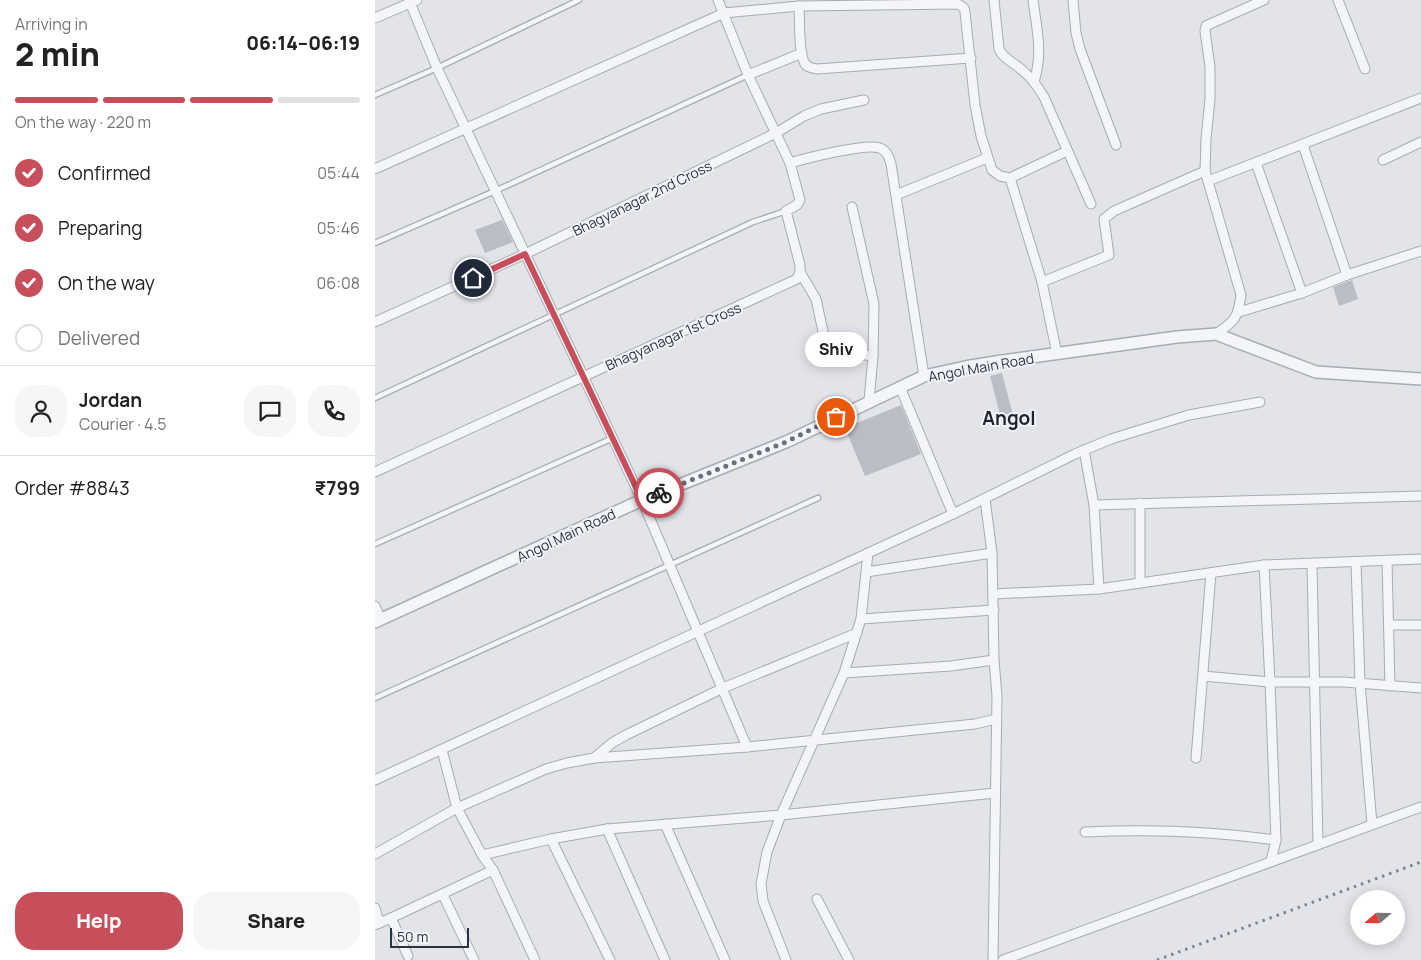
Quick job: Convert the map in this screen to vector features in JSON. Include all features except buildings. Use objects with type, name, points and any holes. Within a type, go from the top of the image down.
[{"type":"street","points":[[718,0],[748,75],[790,162],[800,200],[797,205],[786,211],[800,265],[800,272],[816,299],[827,350],[873,356]]},
{"type":"street","points":[[994,0],[999,49],[1001,53],[1034,82],[1044,97],[1091,204]]},
{"type":"street","points":[[1033,0],[1040,47],[1039,65],[1034,82]]},
{"type":"street","points":[[1073,0],[1076,33],[1080,49],[1116,145]]},
{"type":"street","points":[[1216,334],[1230,325],[1239,312],[1241,295],[1205,171],[1206,139],[1211,99],[1210,67],[1205,36],[1206,26],[1264,0]]},
{"type":"street","points":[[1339,0],[1365,69]]},
{"type":"street","points":[[375,18],[412,1],[437,68],[465,129],[642,500],[700,632],[747,747]]},
{"type":"street","points":[[375,169],[724,13],[799,6],[958,4],[964,8],[965,12],[975,105],[987,158],[992,170],[1000,176],[1010,178],[1067,151]]},
{"type":"street","points":[[799,6],[802,52],[805,64],[810,68],[971,58]]},
{"type":"street","points":[[748,75],[802,52]]},
{"type":"street","points":[[1208,181],[1421,98]]},
{"type":"street","name":"Bhagyanagar 2nd Cross","points":[[375,322],[525,254],[776,134],[804,116],[821,109],[864,100]]},
{"type":"street","points":[[1383,160],[1421,142]]},
{"type":"street","points":[[1303,145],[1347,275]]},
{"type":"street","points":[[790,162],[818,155],[869,147],[878,148],[888,155],[924,376]]},
{"type":"street","points":[[896,195],[987,158]]},
{"type":"street","points":[[1256,163],[1302,293]]},
{"type":"street","points":[[1042,282],[1109,255],[1104,218],[1114,211],[1205,171]]},
{"type":"street","points":[[1010,178],[1042,282],[1057,354]]},
{"type":"street","points":[[852,207],[874,304],[873,356],[869,401]]},
{"type":"street","points":[[1239,312],[1302,293],[1347,275],[1421,251]]},
{"type":"street","name":"Bhagyanagar 1st Cross","points":[[375,472],[583,376],[791,284],[797,279],[800,272]]},
{"type":"street","name":"Angol Main Road","points":[[378,621],[642,500],[786,442],[924,376],[965,367],[1177,337],[1216,334],[1316,372],[1421,379]]},
{"type":"street","points":[[900,387],[953,514]]},
{"type":"street","points":[[375,780],[700,632],[985,499],[1084,450],[1111,439],[1189,415],[1260,402]]},
{"type":"street","points":[[1084,450],[1094,504],[1099,589]]},
{"type":"street","points":[[1094,504],[1421,496]]},
{"type":"street","points":[[985,499],[992,553],[994,660],[997,696],[993,960]]},
{"type":"street","points":[[1139,584],[1140,503]]},
{"type":"street","points":[[786,960],[763,901],[761,884],[767,852],[781,814],[844,672],[861,618],[868,553]]},
{"type":"street","points":[[866,572],[992,553]]},
{"type":"street","points":[[993,594],[1099,589],[1264,565],[1421,559]]},
{"type":"street","points":[[1387,561],[1390,686]]},
{"type":"street","points":[[1356,562],[1360,683],[1373,824]]},
{"type":"street","points":[[1312,564],[1318,844]]},
{"type":"street","points":[[1264,565],[1275,840],[1271,862]]},
{"type":"street","points":[[1196,758],[1211,573]]},
{"type":"street","points":[[375,606],[378,621]]},
{"type":"street","points":[[861,618],[994,610]]},
{"type":"street","points":[[1389,625],[1421,625]]},
{"type":"street","points":[[594,758],[626,735],[723,688],[857,632]]},
{"type":"street","points":[[844,672],[951,666],[994,660]]},
{"type":"street","points":[[1203,676],[1270,682],[1360,683],[1421,688]]},
{"type":"street","points":[[375,854],[457,808],[546,769],[567,763],[594,758],[747,747],[975,724],[996,719]]},
{"type":"street","points":[[442,750],[457,808],[482,855],[493,870],[535,960]]},
{"type":"street","points":[[482,855],[551,839],[607,829],[995,793]]},
{"type":"street","points":[[1003,960],[1421,806]]},
{"type":"street","points":[[665,824],[725,960]]},
{"type":"street","points":[[607,829],[665,960]]},
{"type":"street","points":[[1085,832],[1117,831],[1241,835],[1275,840]]},
{"type":"street","points":[[551,839],[610,960]]},
{"type":"street","points":[[375,908],[377,924],[493,870]]},
{"type":"street","points":[[443,894],[475,960]]},
{"type":"street","points":[[817,899],[849,960]]},
{"type":"street","points":[[391,918],[408,956]]},
{"type":"lane","points":[[375,95],[437,68],[579,0]]},
{"type":"lane","points":[[375,243],[495,191],[748,75]]},
{"type":"lane","points":[[375,398],[753,222],[786,211]]},
{"type":"lane","points":[[375,544],[613,438]]},
{"type":"lane","points":[[375,698],[818,498]]},
{"type":"railway","points":[[1157,960],[1421,862]]},
{"type":"way so far","points":[[659,493],[786,442],[836,417]]},
{"type":"place","name":"Shiv","points":[[836,417]]},
{"type":"district","name":"Angol","points":[[1009,418]]},
{"type":"route","points":[[473,278],[525,254],[642,500],[659,493]]}]
